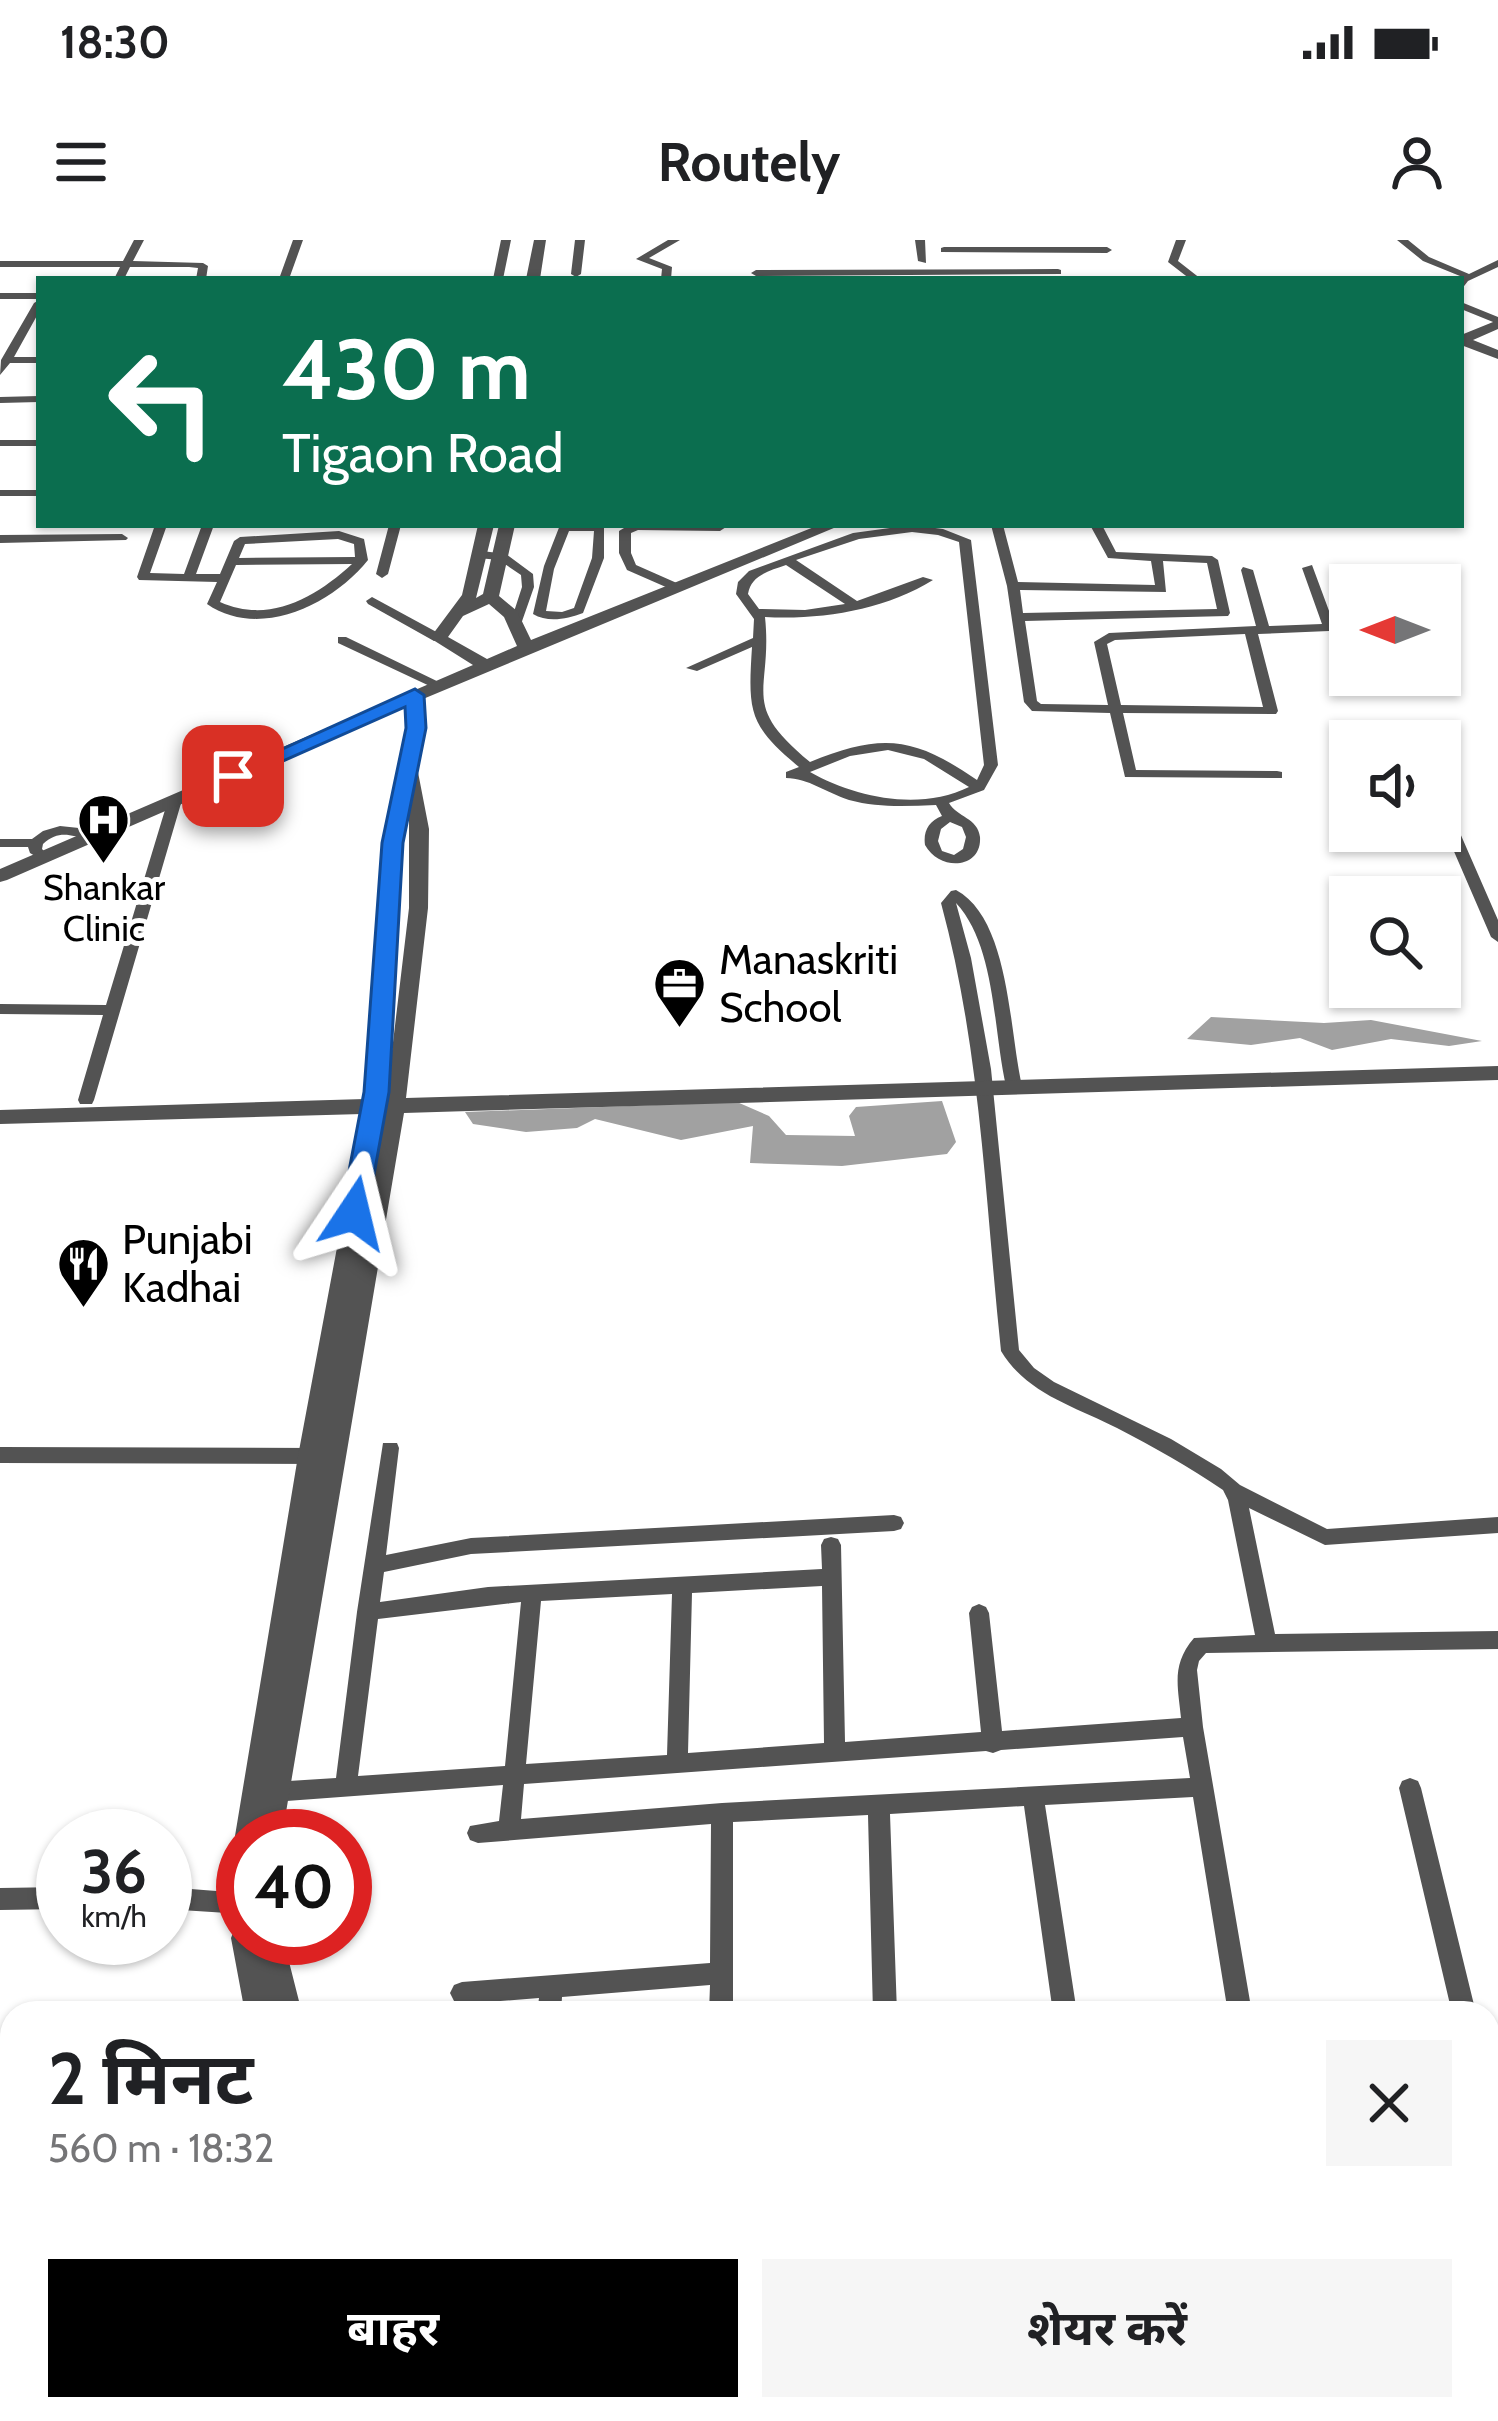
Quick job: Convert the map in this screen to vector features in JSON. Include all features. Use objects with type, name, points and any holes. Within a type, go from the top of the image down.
[{"type":"street","points":[[120,276],[139,240]]},
{"type":"street","points":[[285,276],[298,240]]},
{"type":"street","points":[[499,276],[506,240]]},
{"type":"street","points":[[534,276],[540,240]]},
{"type":"street","points":[[549,276],[555,240]]},
{"type":"street","points":[[576,274],[580,240]]},
{"type":"street","points":[[666,276],[667,267],[641,260],[675,240]]},
{"type":"street","points":[[920,240],[923,261]]},
{"type":"street","points":[[1181,240],[1173,262],[1192,276]]},
{"type":"street","points":[[1402,240],[1454,276]]},
{"type":"street","points":[[755,273],[1059,275],[1050,245]]},
{"type":"street","points":[[944,250],[1050,245],[1107,250]]},
{"type":"street","points":[[1464,283],[1498,263]]},
{"type":"street","points":[[0,264],[197,265],[204,270],[202,276]]},
{"type":"street","points":[[0,296],[36,300]]},
{"type":"street","points":[[1464,306],[1498,322]]},
{"type":"street","points":[[1464,339],[1498,322]]},
{"type":"street","points":[[3,366],[32,327]]},
{"type":"street","points":[[1464,341],[1498,355]]},
{"type":"street","points":[[3,366],[36,360]]},
{"type":"street","points":[[0,400],[36,399]]},
{"type":"street","points":[[0,443],[36,440]]},
{"type":"street","points":[[0,493],[36,493]]},
{"type":"street","points":[[160,528],[142,577],[223,578]]},
{"type":"street","points":[[188,578],[207,528]]},
{"type":"street","points":[[382,574],[394,528]]},
{"type":"street","points":[[438,638],[470,595],[486,528]]},
{"type":"street","points":[[490,597],[507,528]]},
{"type":"street","points":[[564,528],[548,568],[539,614],[563,616],[579,610],[592,563],[598,558],[600,528]]},
{"type":"street","points":[[632,528],[625,531],[625,553],[631,567],[675,587]]},
{"type":"street","points":[[0,876],[38,850],[88,836],[526,648],[825,528]]},
{"type":"street","points":[[998,528],[1013,586],[1031,702],[1036,708],[1271,711],[1247,570]]},
{"type":"street","points":[[1018,617],[1224,613],[1212,560],[1109,554],[1097,528]]},
{"type":"street","points":[[294,530],[356,539],[364,550],[362,560],[310,599],[263,618],[242,617],[213,604],[240,541],[294,530]]},
{"type":"street","points":[[937,533],[965,540],[991,765],[980,787],[941,801],[856,800],[838,796],[799,771],[758,716],[757,613],[742,595],[744,582],[787,560],[858,534],[937,533]]},
{"type":"street","points":[[0,538],[122,538]]},
{"type":"street","points":[[482,555],[502,557],[522,568],[548,568]]},
{"type":"street","points":[[1013,586],[1162,589],[1156,556]]},
{"type":"street","points":[[229,562],[362,560]]},
{"type":"street","points":[[787,560],[856,607]]},
{"type":"street","points":[[516,624],[529,580],[522,568]]},
{"type":"street","points":[[1277,775],[1130,774],[1101,639],[1329,627],[1308,568]]},
{"type":"street","points":[[757,613],[823,616],[927,580]]},
{"type":"street","points":[[458,613],[490,597]]},
{"type":"street","points":[[490,597],[516,624],[526,648]]},
{"type":"street","points":[[372,601],[486,665]]},
{"type":"street","points":[[342,640],[439,685]]},
{"type":"street","points":[[692,668],[759,640]]},
{"type":"street","points":[[255,1809],[417,926],[420,818],[408,767],[417,716],[415,695]]},
{"type":"street","points":[[799,771],[857,747],[913,747],[980,787]]},
{"type":"street","points":[[86,1100],[175,800]]},
{"type":"street","points":[[941,801],[950,817],[972,833],[973,846],[955,860]]},
{"type":"street","points":[[950,817],[935,824],[930,840],[943,857],[955,860]]},
{"type":"street","points":[[0,847],[38,850]]},
{"type":"street","points":[[1461,851],[1498,937]]},
{"type":"street","points":[[955,860],[956,894],[948,904],[965,958],[984,1080],[1010,1351],[1018,1365],[1048,1390],[1096,1409],[1234,1491],[1325,1537],[1498,1525]]},
{"type":"street","points":[[956,894],[970,905],[988,946],[1012,1079]]},
{"type":"street","points":[[0,1009],[112,1010]]},
{"type":"street","points":[[0,1117],[1498,1060]]},
{"type":"street","points":[[1012,1079],[1498,1073]]},
{"type":"street","points":[[0,1102],[386,1099]]},
{"type":"street","points":[[346,1785],[390,1448]]},
{"type":"street","points":[[0,1455],[323,1457]]},
{"type":"street","points":[[271,1809],[323,1457]]},
{"type":"street","points":[[1234,1491],[1266,1640]]},
{"type":"street","points":[[374,1565],[471,1546],[894,1523]]},
{"type":"street","points":[[831,1545],[835,1750]]},
{"type":"street","points":[[367,1612],[532,1593],[832,1577]]},
{"type":"street","points":[[676,1763],[682,1583]]},
{"type":"street","points":[[509,1830],[532,1593]]},
{"type":"street","points":[[979,1613],[993,1744]]},
{"type":"street","points":[[1238,2001],[1192,1727],[1187,1670],[1195,1649],[1201,1643],[1266,1640],[1498,1640]]},
{"type":"street","points":[[273,1792],[1192,1727]]},
{"type":"street","points":[[478,1833],[722,1813],[1202,1787]]},
{"type":"street","points":[[1410,1788],[1461,2001]]},
{"type":"street","points":[[1033,1797],[1064,2001]]},
{"type":"street","points":[[879,1804],[885,2001]]},
{"type":"street","points":[[722,1813],[722,2001]]},
{"type":"street","points":[[0,1899],[36,1898]]},
{"type":"street","points":[[252,1965],[258,2001]]},
{"type":"street","points":[[274,1965],[283,2001]]},
{"type":"street","points":[[462,1993],[723,1972]]},
{"type":"street","points":[[550,2001],[552,1985]]},
{"type":"shaded area","points":[[1211,1017],[1324,1023],[1371,1020],[1482,1041],[1449,1046],[1391,1039],[1332,1050],[1300,1038],[1251,1045],[1187,1039]]},
{"type":"shaded area","points":[[942,1101],[956,1142],[947,1154],[842,1166],[750,1163],[753,1126],[681,1140],[595,1119],[577,1128],[526,1132],[473,1124],[465,1112],[737,1102],[769,1116],[786,1135],[855,1136],[849,1116],[856,1107]]},
{"type":"place","name":"Shankar Clinic","points":[[104,865]]},
{"type":"place","name":"Manaskriti School","points":[[680,1029]]},
{"type":"place","name":"Punjabi Kadhai","points":[[83,1309]]},
{"type":"route","points":[[233,776],[415,695],[416,728],[393,843],[376,1092],[354,1213]]}]
